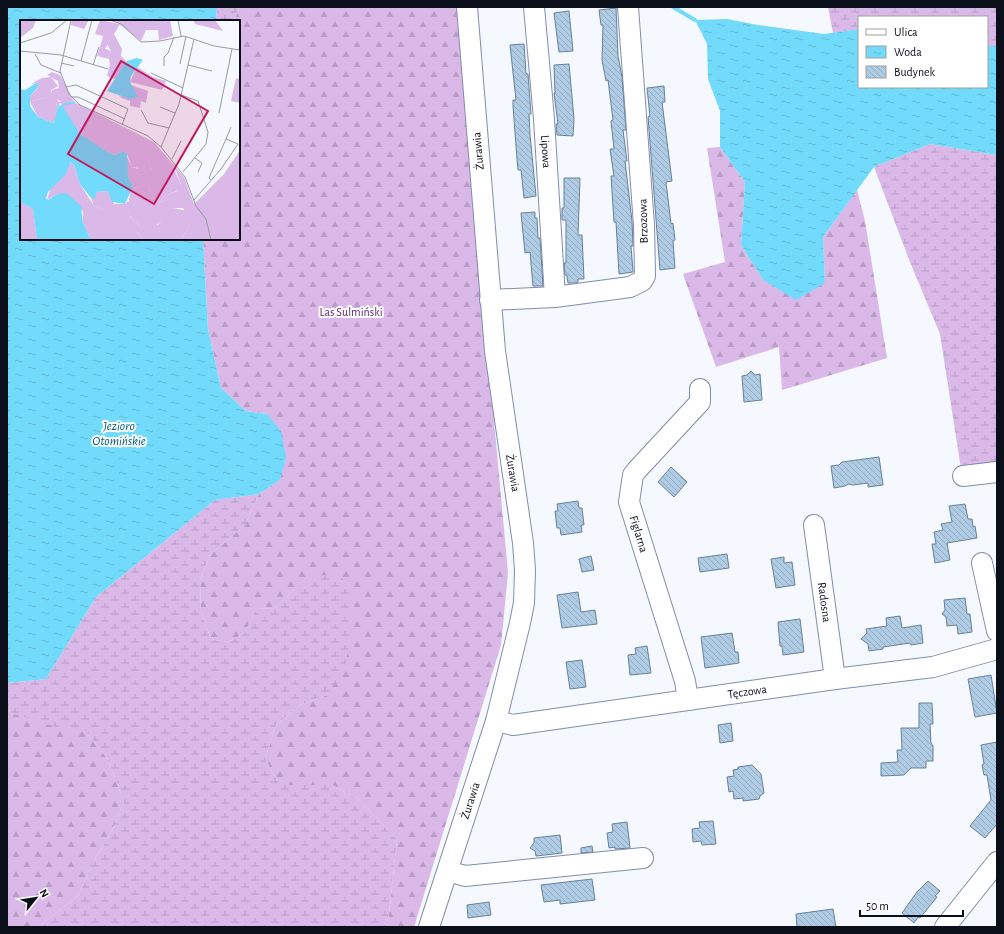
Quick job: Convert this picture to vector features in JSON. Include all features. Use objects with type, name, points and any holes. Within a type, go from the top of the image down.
[{"type":"street","name":"Żurawia","points":[[429,927],[496,721],[524,603],[525,570],[520,515],[495,351],[490,300],[467,7]]},
{"type":"street","name":"Lipowa","points":[[534,7],[544,119],[555,297]]},
{"type":"street","name":"Brzozowa","points":[[490,300],[555,297],[630,287],[642,281],[645,276],[644,225],[628,7]]},
{"type":"street","name":"Figlarna","points":[[688,700],[685,680],[629,502],[636,470],[700,402],[700,388]]},
{"type":"street","points":[[963,476],[997,472]]},
{"type":"street","name":"Radosna","points":[[814,525],[835,679]]},
{"type":"street","points":[[982,563],[997,631]]},
{"type":"street","name":"Tęczowa","points":[[496,721],[513,725],[835,679],[933,667],[997,649]]},
{"type":"street","points":[[448,871],[465,876],[643,858]]},
{"type":"street","points":[[945,927],[997,862]]},
{"type":"green space","points":[[217,7],[239,7],[234,20],[216,20]]},
{"type":"green space","name":"Las Sulmiński","points":[[239,7],[456,7],[508,573],[501,645],[414,927],[386,927],[389,914],[397,839],[358,799],[332,785],[280,785],[265,759],[276,725],[300,705],[327,695],[297,587],[275,608],[256,609],[245,633],[228,642],[211,639],[201,611],[200,580],[211,554],[245,525],[259,494],[280,480],[267,414],[246,411],[221,388],[208,329],[203,240],[240,240],[240,20],[234,20]]},
{"type":"green space","points":[[828,7],[997,7],[997,46],[988,46],[988,16],[858,16],[858,29],[833,33]]},
{"type":"green space","points":[[930,144],[997,155],[997,465],[961,469],[940,334],[910,262],[874,167]]},
{"type":"green space","points":[[720,147],[745,182],[741,245],[763,280],[825,283],[823,237],[857,190],[865,221],[887,358],[782,390],[779,347],[716,367],[683,274],[725,262],[707,148]]},
{"type":"green space","points":[[259,494],[245,525],[211,554],[200,580],[201,611],[211,639],[228,642],[245,633],[256,609],[275,608],[297,587],[316,576],[341,573],[351,599],[351,631],[345,667],[327,695],[300,705],[276,725],[265,759],[280,785],[332,785],[358,799],[397,839],[389,914],[386,927],[38,927],[78,896],[93,862],[112,831],[124,801],[107,758],[82,727],[56,727],[11,713],[7,709],[7,683],[46,679],[96,597],[215,500]]},
{"type":"green space","points":[[7,709],[11,713],[56,726],[82,727],[107,758],[124,801],[112,831],[93,862],[78,896],[38,927],[7,927]]},
{"type":"water","name":"Jezioro Otomińskie","points":[[7,7],[217,7],[216,20],[20,20],[20,240],[203,240],[208,329],[221,388],[246,411],[267,414],[281,431],[286,458],[280,480],[259,494],[215,500],[96,597],[46,679],[7,683]]},
{"type":"water","points":[[727,19],[824,34],[858,29],[858,88],[988,88],[988,46],[997,46],[997,155],[930,144],[874,167],[823,237],[825,283],[796,300],[763,280],[741,245],[745,182],[720,147],[720,111],[708,79],[707,44],[695,20]]},
{"type":"building","points":[[616,8],[618,56],[622,77],[626,130],[623,130],[627,161],[625,161],[632,221],[633,246],[631,246],[633,272],[619,274],[616,222],[614,222],[611,176],[614,176],[610,149],[614,149],[611,121],[613,120],[608,80],[606,81],[602,60],[603,25],[601,25],[599,10]]},
{"type":"building","points":[[569,11],[573,51],[559,52],[554,13]]},
{"type":"building","points":[[524,44],[526,74],[528,74],[531,114],[529,114],[530,135],[536,196],[524,198],[521,170],[518,170],[513,106],[513,100],[516,100],[510,45]]},
{"type":"building","points":[[569,64],[574,119],[573,136],[557,135],[556,124],[558,124],[554,93],[554,65]]},
{"type":"building","points":[[664,86],[665,102],[662,102],[672,181],[666,182],[671,224],[673,223],[675,240],[673,241],[675,268],[660,270],[647,88]]},
{"type":"building","points":[[564,178],[580,178],[578,235],[582,235],[584,279],[578,279],[578,282],[576,283],[568,283],[567,275],[565,275],[564,263],[566,263],[566,220],[562,220],[562,208],[564,208]]},
{"type":"building","points":[[535,212],[535,218],[537,218],[538,238],[540,238],[543,286],[533,286],[530,252],[525,253],[521,213]]},
{"type":"building","points":[[751,371],[755,375],[760,374],[762,400],[744,402],[742,376],[747,375]]},
{"type":"building","points":[[879,457],[883,485],[868,487],[868,483],[853,485],[848,484],[834,488],[831,466],[839,465],[842,462]]},
{"type":"building","points":[[671,467],[687,482],[674,497],[658,482]]},
{"type":"building","points":[[578,501],[579,508],[582,508],[584,525],[581,525],[582,532],[561,535],[560,528],[557,528],[555,511],[558,511],[557,504]]},
{"type":"building","points":[[965,504],[968,519],[972,519],[977,538],[947,543],[950,560],[935,563],[932,544],[936,544],[934,532],[943,530],[941,524],[952,522],[949,506]]},
{"type":"building","points":[[727,554],[729,568],[700,572],[698,558]]},
{"type":"building","points":[[591,556],[594,570],[582,572],[579,559]]},
{"type":"building","points":[[784,557],[784,563],[792,562],[795,585],[776,588],[771,559]]},
{"type":"building","points":[[578,592],[581,612],[595,610],[597,624],[562,628],[557,595]]},
{"type":"building","points":[[965,598],[967,614],[970,614],[972,632],[958,634],[957,625],[947,626],[946,617],[942,614],[945,610],[944,600]]},
{"type":"building","points":[[900,616],[902,628],[921,625],[923,643],[911,645],[910,643],[883,647],[883,649],[869,651],[868,644],[861,639],[867,633],[866,629],[887,626],[886,618]]},
{"type":"building","points":[[800,619],[804,652],[783,655],[782,646],[780,646],[778,622]]},
{"type":"building","points":[[732,633],[735,652],[738,652],[739,663],[705,668],[701,637]]},
{"type":"building","points":[[647,646],[651,673],[630,675],[628,655],[636,654],[635,648]]},
{"type":"building","points":[[582,660],[586,687],[570,689],[566,662]]},
{"type":"building","points":[[991,675],[997,713],[975,717],[968,679]]},
{"type":"building","points":[[919,703],[932,703],[933,724],[930,724],[931,743],[933,746],[933,761],[926,761],[926,768],[911,768],[904,775],[881,776],[881,763],[898,762],[897,750],[902,750],[901,728],[919,728]]},
{"type":"building","points":[[731,723],[733,741],[720,743],[718,725]]},
{"type":"building","points":[[997,742],[997,824],[985,838],[970,826],[991,800],[987,775],[984,775],[982,765],[984,764],[981,745]]},
{"type":"building","points":[[752,765],[761,774],[764,793],[759,799],[743,801],[743,798],[734,799],[733,791],[729,792],[727,777],[734,776],[733,770],[738,769],[738,767]]},
{"type":"building","points":[[713,821],[716,844],[702,845],[701,841],[693,842],[692,829],[700,828],[699,822]]},
{"type":"building","points":[[627,822],[630,848],[609,848],[607,833],[613,832],[612,824]]},
{"type":"building","points":[[560,835],[562,853],[536,856],[535,851],[530,848],[534,843],[534,838]]},
{"type":"building","points":[[592,846],[593,852],[581,853],[581,848]]},
{"type":"building","points":[[592,879],[595,900],[560,904],[560,900],[544,902],[541,885]]},
{"type":"building","points":[[928,881],[940,891],[920,918],[918,917],[914,923],[902,913],[917,892]]},
{"type":"building","points":[[489,902],[491,915],[468,918],[467,905]]},
{"type":"building","points":[[833,909],[836,927],[797,927],[796,914]]},
{"type":"waterway","points":[[673,7],[695,20]]}]
